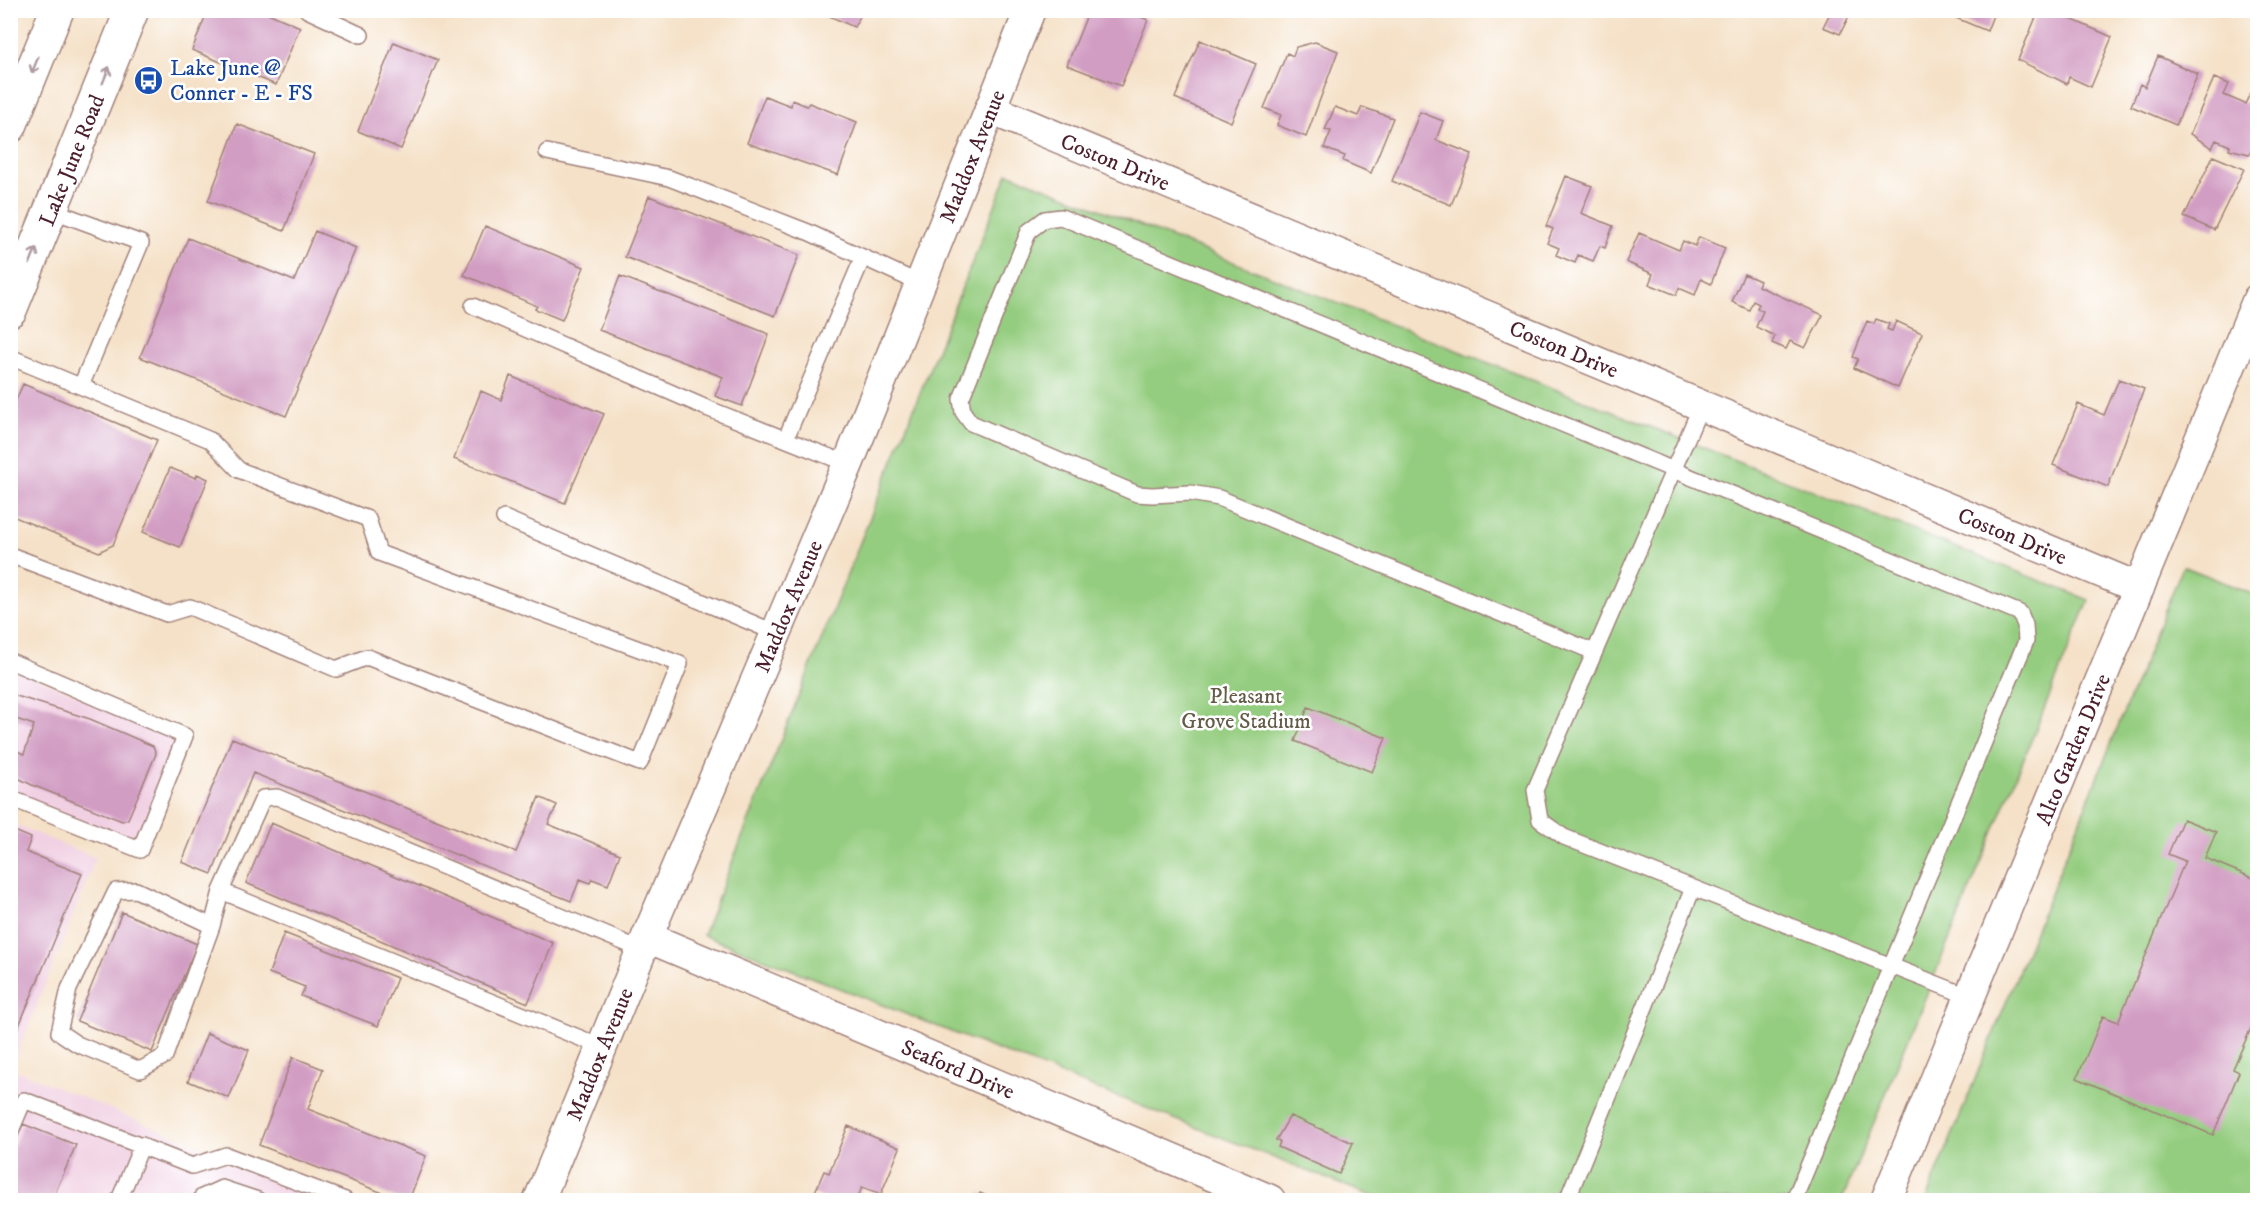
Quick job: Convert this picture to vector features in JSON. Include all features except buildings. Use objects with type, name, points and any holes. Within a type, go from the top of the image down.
[{"type":"main road","points":[[10,126],[57,10]]},
{"type":"main road","name":"Lake June Road","points":[[10,310],[132,10]]},
{"type":"street","name":"Maddox Avenue","points":[[539,1200],[644,943],[848,464],[1030,10]]},
{"type":"street","name":"Coston Drive","points":[[990,109],[2139,588]]},
{"type":"street","name":"Alto Garden Drive","points":[[1887,1200],[2258,299]]},
{"type":"street","name":"Seaford Drive","points":[[644,943],[1270,1200]]},
{"type":"lane","points":[[307,10],[361,35]]},
{"type":"lane","points":[[547,152],[669,178],[808,232],[921,284]]},
{"type":"lane","points":[[51,210],[141,243],[81,386]]},
{"type":"lane","points":[[1594,652],[1219,498],[1190,493],[1137,494],[971,423],[963,412],[961,399],[1029,231],[1045,219],[1061,217],[2020,613],[2025,624],[2026,641],[1794,1200]]},
{"type":"lane","points":[[786,438],[863,257]]},
{"type":"lane","points":[[473,306],[709,409],[848,464]]},
{"type":"lane","points":[[10,357],[210,440],[239,470],[368,519],[379,553],[680,664],[640,763],[367,657],[336,669],[190,607],[167,614],[10,555]]},
{"type":"lane","points":[[1701,406],[1535,790],[1540,820],[1564,837],[1970,997]]},
{"type":"lane","points":[[504,518],[776,633]]},
{"type":"lane","points":[[10,661],[185,736],[140,849],[10,798]]},
{"type":"lane","points":[[212,926],[136,890],[116,891],[69,989],[59,1032],[77,1044],[140,1070],[165,1056],[212,926],[221,891],[263,798],[277,797],[644,943]]},
{"type":"lane","points":[[1567,1200],[1693,888]]},
{"type":"lane","points":[[221,891],[602,1047]]},
{"type":"lane","points":[[10,1133],[24,1100],[192,1166],[226,1155],[345,1200]]},
{"type":"lane","points":[[119,1200],[142,1145]]},
{"type":"lane","points":[[201,1200],[202,1197],[222,1188],[258,1200]]},
{"type":"shaded area","points":[[10,667],[181,738],[139,845],[11,791]]},
{"type":"shaded area","points":[[11,823],[96,858],[11,1069]]},
{"type":"shaded area","points":[[18,1071],[330,1200],[11,1200],[10,1090]]},
{"type":"green space","name":"Pleasant Grove Stadium","points":[[1008,173],[2089,600],[1842,1200],[1382,1200],[703,935]]},
{"type":"green space","points":[[2183,566],[2257,596],[2257,1200],[1926,1200]]},
{"type":"place","name":"Lake June @ Conner - E - FS","points":[[149,80]]}]
